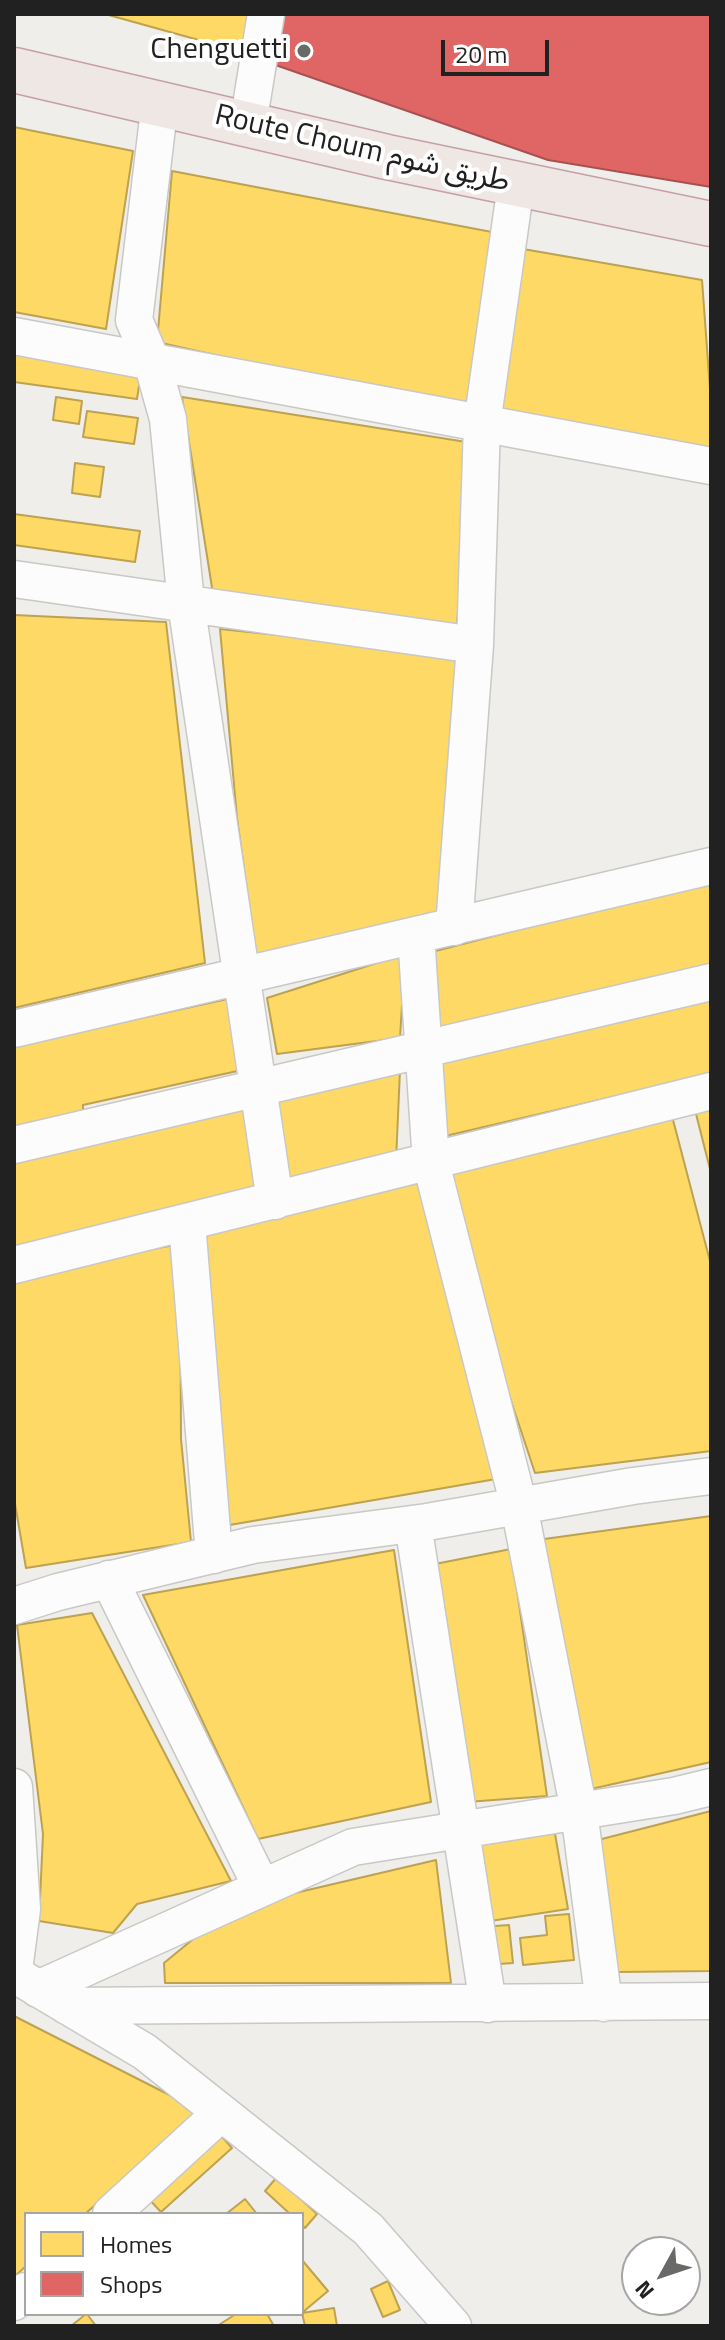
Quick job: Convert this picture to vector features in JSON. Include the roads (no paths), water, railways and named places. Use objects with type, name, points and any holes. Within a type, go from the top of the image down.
[{"type":"highway","name":"Route Choum طريق شوم","points":[[14,70],[516,185],[711,224]]},
{"type":"street","points":[[248,124],[266,14]]},
{"type":"street","points":[[160,102],[134,320],[152,362],[168,419],[186,603],[275,1201]]},
{"type":"street","points":[[454,927],[475,645],[482,424],[516,185]]},
{"type":"street","points":[[14,336],[711,466]]},
{"type":"street","points":[[14,579],[475,645]]},
{"type":"street","points":[[14,1029],[711,866]]},
{"type":"street","points":[[416,935],[431,1163],[519,1506],[579,1811],[604,2003]]},
{"type":"street","points":[[14,1145],[711,982]]},
{"type":"street","points":[[14,1265],[711,1091]]},
{"type":"street","points":[[187,1223],[214,1555]]},
{"type":"street","points":[[14,1606],[58,1592],[253,1545],[413,1524],[633,1486],[711,1476]]},
{"type":"street","points":[[413,1524],[488,2004]]},
{"type":"street","points":[[109,1579],[262,1888]]},
{"type":"street","points":[[14,1787],[22,1909],[33,1985]]},
{"type":"street","points":[[33,1985],[353,1847],[674,1796],[711,1787]]},
{"type":"street","points":[[33,1985],[488,2004],[711,2001]]},
{"type":"street","points":[[33,1985],[145,2052],[368,2229],[453,2326]]},
{"type":"street","points":[[113,2212],[221,2113]]},
{"type":"place","name":"Chenguetti","points":[[304,51]]}]
